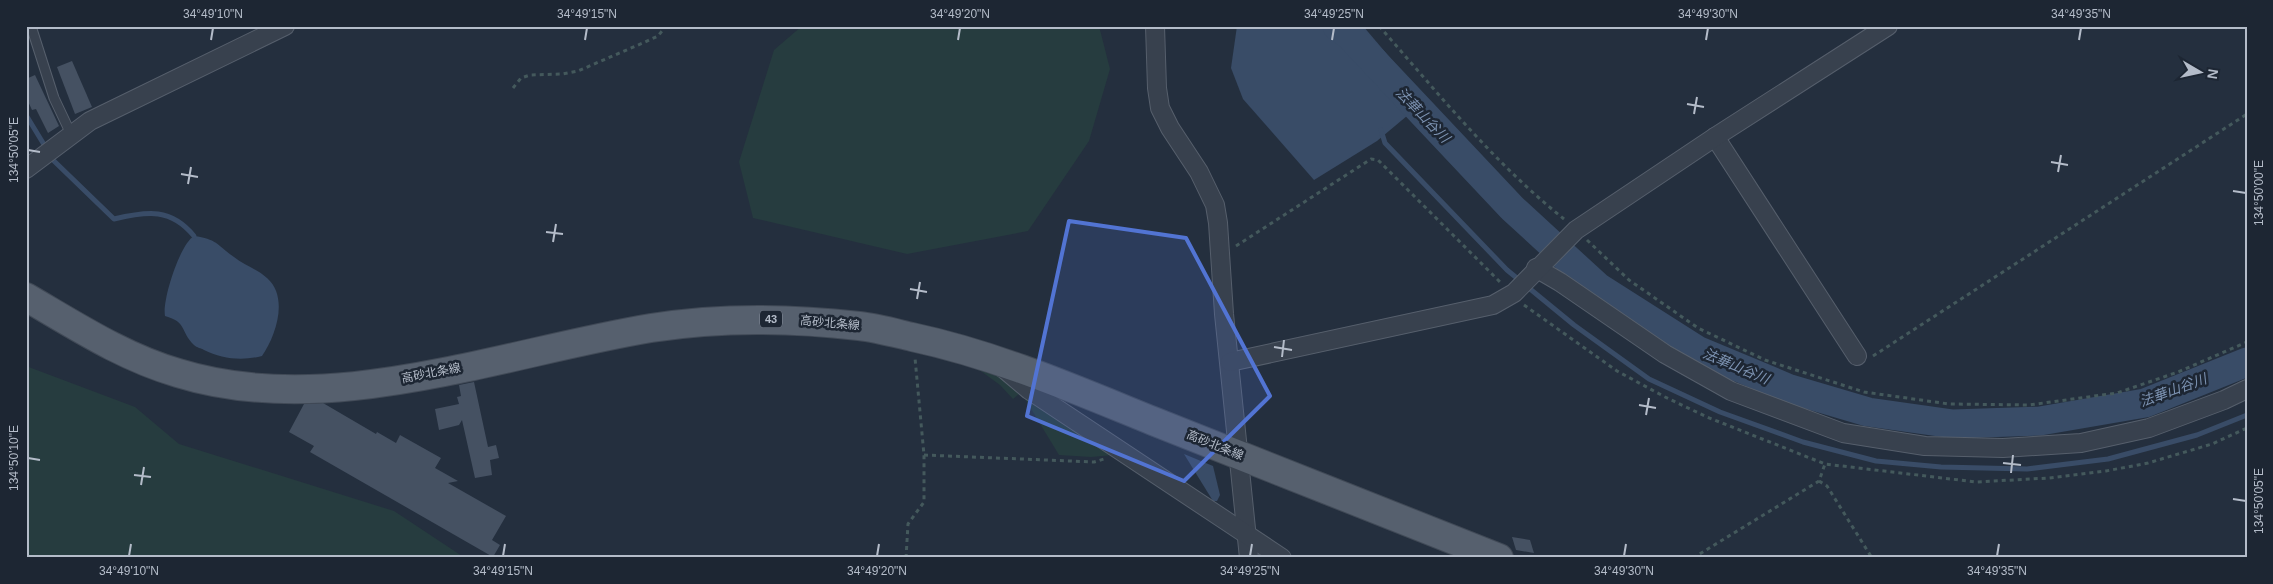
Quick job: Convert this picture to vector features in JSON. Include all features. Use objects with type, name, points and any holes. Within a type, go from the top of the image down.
[{"type":"main road","name":"高砂北条線","points":[[26,297],[135,358],[181,374],[236,385],[294,389],[351,386],[408,378],[652,328],[712,321],[781,319],[864,326],[991,357],[1035,373],[1492,556]]},
{"type":"street","points":[[26,169],[90,121],[285,26]]},
{"type":"street","points":[[1155,26],[1157,88],[1160,108],[1170,128],[1200,172],[1215,205],[1220,240],[1224,314],[1249,558]]},
{"type":"street","points":[[1230,362],[1493,305],[1514,293],[1532,272],[1576,230],[1715,137],[1888,26]]},
{"type":"street","points":[[1715,137],[1857,356]]},
{"type":"street","points":[[1532,272],[1560,282],[1665,354],[1731,391],[1843,433],[1925,446],[2003,448],[2081,443],[2150,428],[2224,400],[2247,389]]},
{"type":"street","points":[[991,357],[1029,390],[1282,558]]},
{"type":"lane","points":[[31,26],[54,98],[71,134]]},
{"type":"path","points":[[513,88],[521,78],[578,71],[658,36],[666,26]]},
{"type":"path","points":[[1379,26],[1482,143],[1536,197],[1576,230],[1629,280],[1698,328],[1765,360],[1864,392],[1949,404],[2039,404],[2117,393],[2178,372],[2247,342]]},
{"type":"path","points":[[1857,356],[1874,356],[2247,114]]},
{"type":"path","points":[[906,558],[908,524],[924,502],[924,455],[913,337]]},
{"type":"path","points":[[924,455],[1094,462],[1126,454]]},
{"type":"path","points":[[1692,558],[1820,481],[1825,464]]},
{"type":"path","points":[[1820,481],[1827,486],[1872,558]]},
{"type":"highlighted area","points":[[1069,221],[1186,238],[1270,396],[1184,481],[1027,416]]},
{"type":"green space","points":[[802,26],[1099,26],[1110,69],[1089,141],[1028,231],[907,254],[753,218],[739,162],[774,50]]},
{"type":"green space","points":[[26,366],[135,407],[179,444],[394,511],[465,558],[26,558]]},
{"type":"green space","points":[[988,366],[1021,392],[1013,399],[1000,385],[978,369]]},
{"type":"green space","points":[[1022,394],[1113,455],[1091,457],[1059,455]]},
{"type":"water","points":[[1237,26],[1363,26],[1426,100],[1377,141],[1314,180],[1243,99],[1231,68]]},
{"type":"water","points":[[194,236],[216,243],[238,260],[263,275],[274,286],[279,306],[278,317],[272,338],[262,356],[232,358],[211,353],[195,346],[177,321],[165,316],[166,298],[173,273],[183,250]]},
{"type":"water","points":[[1184,454],[1213,466],[1220,495],[1217,501],[1213,501]]},
{"type":"building","points":[[72,61],[92,107],[75,114],[57,67]]},
{"type":"building","points":[[35,75],[59,126],[48,133],[36,109],[32,110],[26,97],[26,79]]},
{"type":"building","points":[[474,382],[488,447],[496,445],[499,458],[490,460],[492,475],[475,478],[462,420],[459,425],[439,430],[435,409],[459,404],[457,397],[461,396],[459,385]]},
{"type":"building","points":[[323,403],[376,434],[377,432],[396,443],[400,435],[441,458],[435,468],[458,481],[448,483],[506,516],[492,540],[500,545],[493,557],[310,452],[314,446],[289,432],[304,404]]},
{"type":"building","points":[[1512,537],[1530,540],[1534,553],[1516,550]]},
{"type":"waterway","name":"法華山谷川","points":[[1337,26],[1350,36],[1512,208],[1598,287],[1697,350],[1790,389],[1868,412],[1953,424],[2040,421],[2145,403],[2247,362]]},
{"type":"waterway","points":[[26,115],[54,161],[114,219],[148,213],[168,216],[177,220],[194,236]]},
{"type":"waterway","points":[[1381,130],[1385,143],[1507,270],[1574,325],[1649,379],[1720,412],[1803,442],[1876,461],[1941,467],[2027,469],[2108,459],[2197,435],[2247,415]]}]
